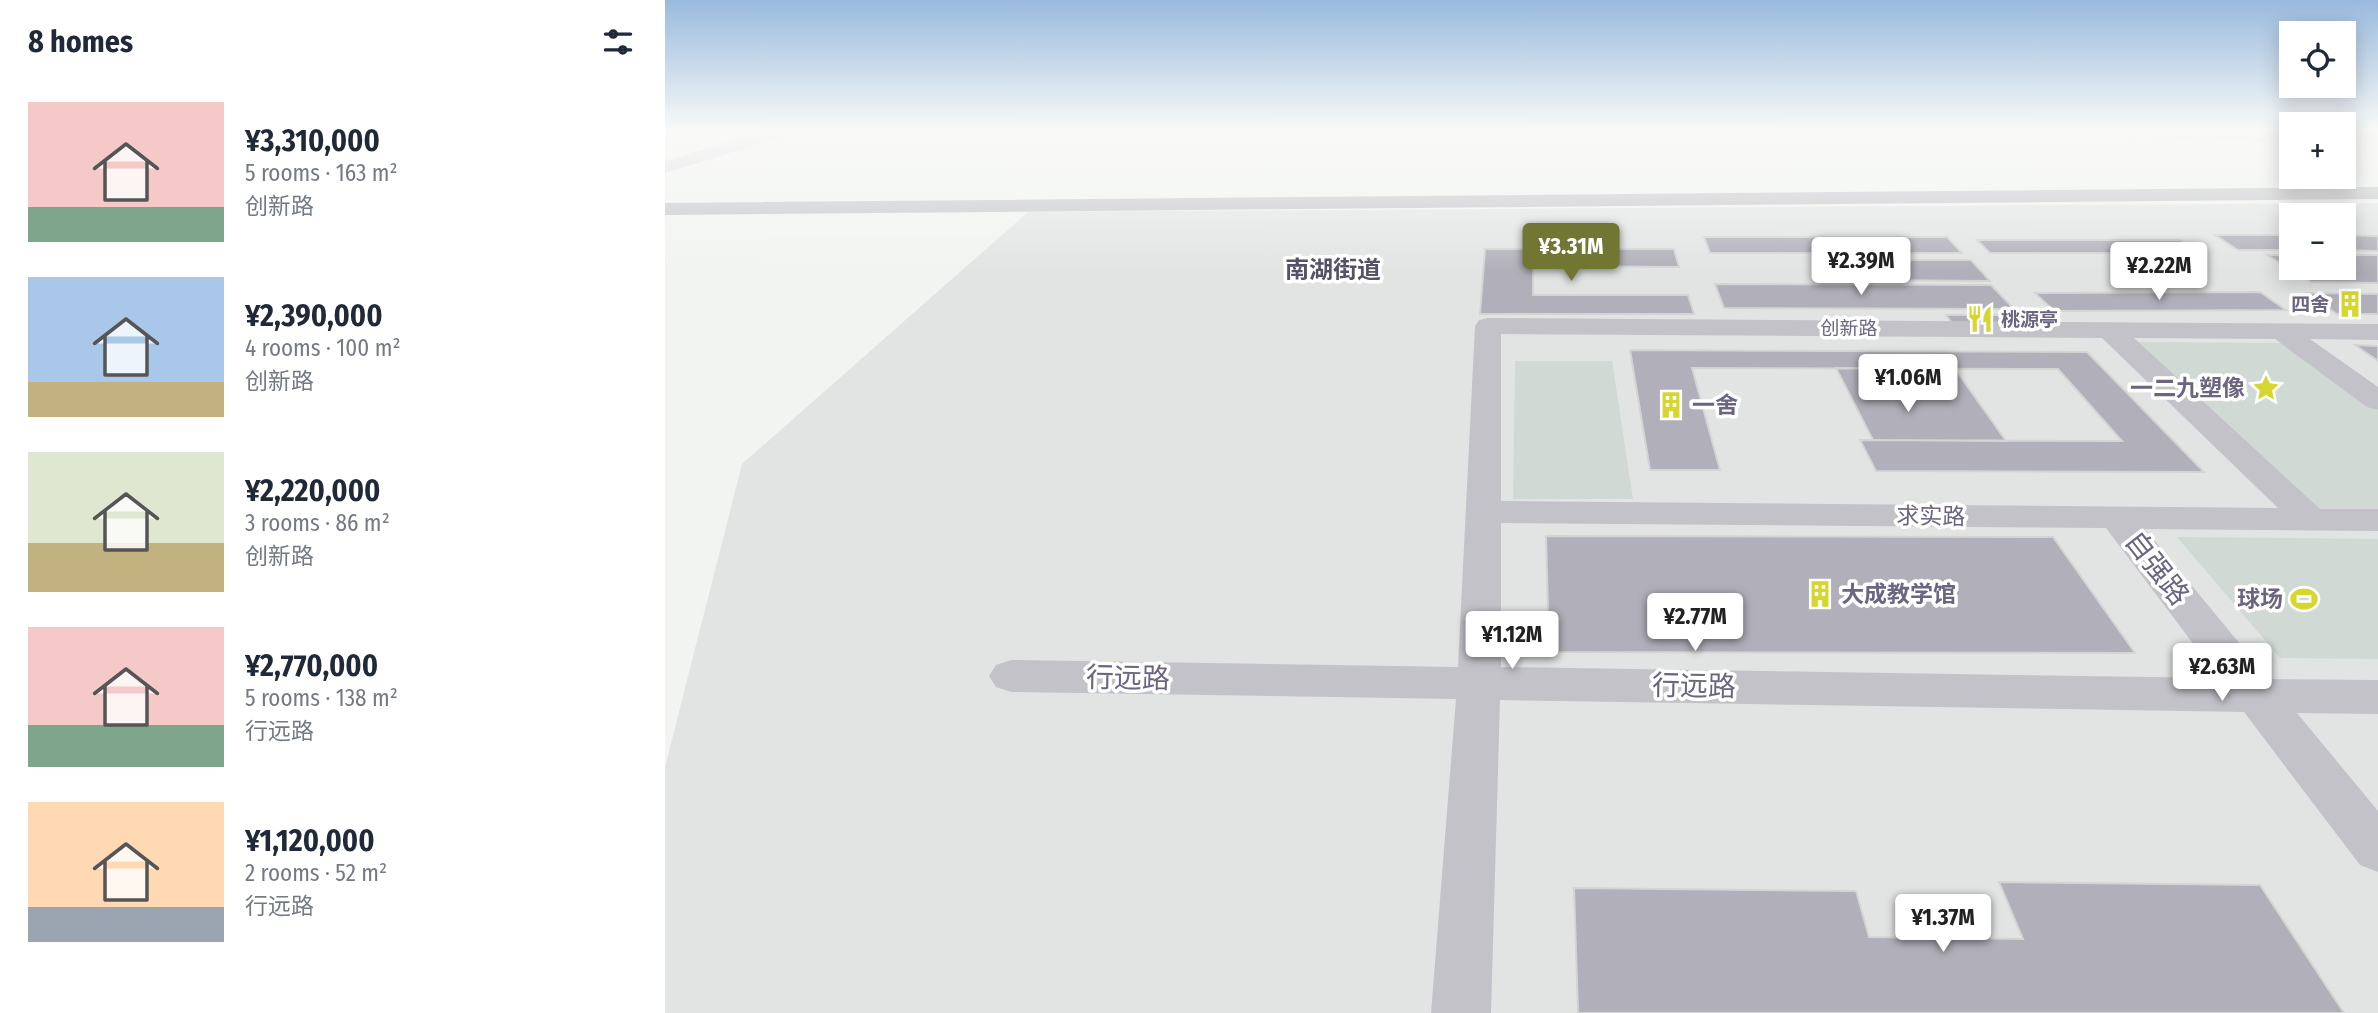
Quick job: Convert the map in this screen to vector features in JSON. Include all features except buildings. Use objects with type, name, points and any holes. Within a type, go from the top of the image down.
[{"type":"street","points":[[665,203],[2378,191]]},
{"type":"street","points":[[665,209],[2378,191]]},
{"type":"street","name":"创新路","points":[[1485,512],[1488,326],[2378,332]]},
{"type":"street","points":[[2109,330],[2310,519]]},
{"type":"street","points":[[2281,331],[2378,401]]},
{"type":"street","points":[[1461,1013],[1479,682],[1485,512]]},
{"type":"street","name":"求实路","points":[[1485,512],[2378,520]]},
{"type":"street","name":"自强路","points":[[2117,518],[2378,849]]},
{"type":"street","name":"行远路","points":[[1011,676],[2378,697]]},
{"type":"shaded area","points":[[2356,203],[2378,203],[2378,1013],[665,1013],[665,767],[742,464],[1028,212],[2279,204],[2279,280],[2356,280]]},
{"type":"shaded area","points":[[2132,342],[2285,343],[2378,411],[2378,514],[2317,514]]},
{"type":"shaded area","points":[[1515,361],[1612,361],[1633,499],[1513,499]]},
{"type":"shaded area","name":"球场","points":[[2177,537],[2378,539],[2378,659],[2280,658]]},
{"type":"place","name":"四舍","points":[[2350,304]]},
{"type":"place","name":"桃源亭","points":[[1980,319]]},
{"type":"place","name":"一二九塑像","points":[[2266,388]]},
{"type":"place","name":"一舍","points":[[1671,405]]},
{"type":"place","name":"大成教学馆","points":[[1820,594]]},
{"type":"place","name":"球场","points":[[2304,599]]},
{"type":"district","name":"南湖街道","points":[[1333,270]]}]
